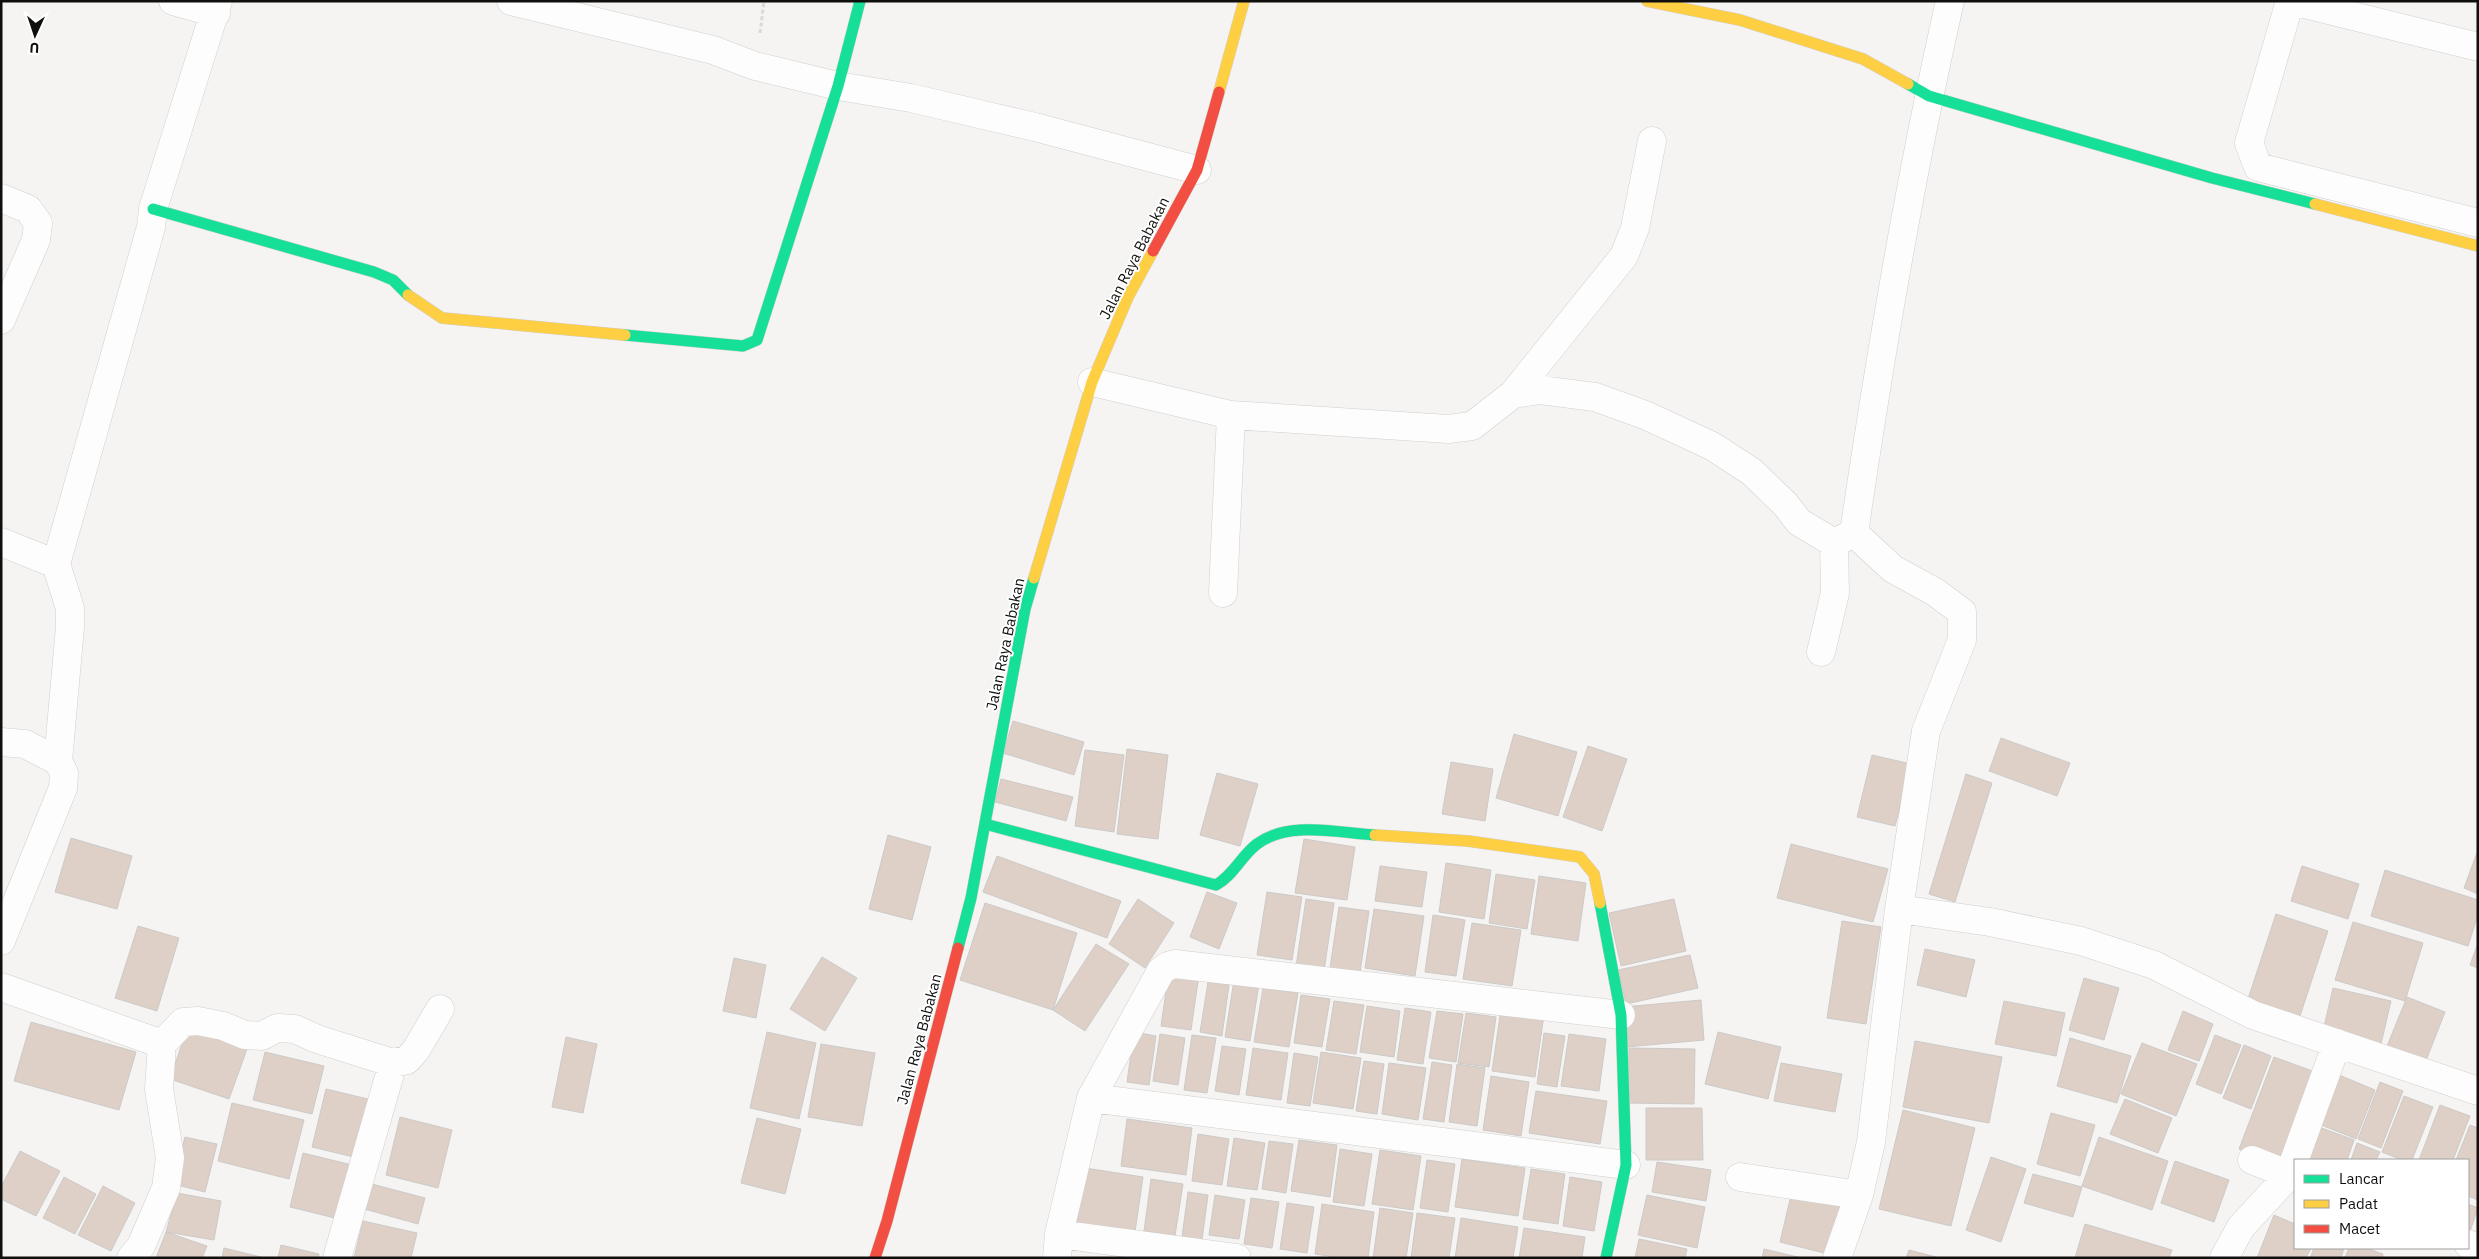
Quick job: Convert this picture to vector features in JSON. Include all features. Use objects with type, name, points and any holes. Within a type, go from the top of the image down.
[{"type":"street","points":[[1,941],[63,788],[64,773],[58,760],[70,608],[56,564],[150,228],[153,209],[217,7],[173,1]]},
{"type":"street","points":[[512,1],[713,50],[755,66],[838,86],[911,98],[1036,127],[1197,170]]},
{"type":"street","points":[[153,209],[374,272],[393,280],[401,290],[442,318],[743,346],[757,340],[764,323],[838,86],[860,1]]},
{"type":"street","name":"Jalan Raya Babakan","points":[[875,1258],[887,1220],[971,898],[1025,610],[1092,382],[1128,297],[1197,170],[1244,1]]},
{"type":"street","points":[[1647,1],[1740,20],[1863,59],[1929,96],[2212,178],[2478,246]]},
{"type":"street","points":[[1821,652],[1835,594],[1844,538],[1929,96],[1950,1]]},
{"type":"street","points":[[2478,47],[2291,1],[2249,143],[2258,167],[2478,223]]},
{"type":"street","points":[[1092,382],[1231,415],[1448,429],[1472,426],[1513,394],[1624,256],[1635,228],[1652,141]]},
{"type":"street","points":[[1,198],[28,209],[38,223],[36,240],[1,320]]},
{"type":"street","points":[[1513,394],[1540,390],[1595,397],[1645,414],[1712,446],[1752,472],[1785,504],[1799,522],[1844,538],[1870,551],[1893,569],[1935,592],[1962,612],[1962,640],[1926,731],[1899,909],[1871,1142],[1859,1195],[1837,1258]]},
{"type":"street","points":[[1223,594],[1231,415]]},
{"type":"street","points":[[1,542],[56,564]]},
{"type":"street","points":[[1,742],[25,744],[58,760]]},
{"type":"street","points":[[985,824],[1216,885],[1226,881],[1256,845],[1274,834],[1297,830],[1468,841],[1580,857],[1594,874],[1622,1015],[1626,1165],[1606,1258]]},
{"type":"street","points":[[1899,909],[1990,922],[2081,941],[2154,965],[2253,1015],[2478,1091]]},
{"type":"street","points":[[1237,1258],[1058,1246],[1092,1098],[1161,971],[1168,966],[1175,964],[1622,1015]]},
{"type":"street","points":[[1,987],[162,1044]]},
{"type":"street","points":[[131,1258],[140,1246],[166,1188],[170,1158],[159,1089],[162,1044],[183,1022],[198,1021],[223,1026],[245,1035],[262,1036],[277,1028],[295,1029],[317,1039],[394,1063],[407,1060],[416,1050],[440,1009]]},
{"type":"street","points":[[2298,1159],[2338,1043]]},
{"type":"street","points":[[337,1258],[394,1063]]},
{"type":"street","points":[[1092,1098],[1626,1165]]},
{"type":"street","points":[[2224,1258],[2241,1227],[2292,1176],[2252,1160]]},
{"type":"street","points":[[1740,1177],[1859,1195]]},
{"type":"building","points":[[1013,721],[1084,742],[1074,775],[1003,753]]},
{"type":"building","points":[[1514,734],[1577,752],[1558,816],[1496,798]]},
{"type":"building","points":[[2001,738],[2070,763],[2057,796],[1989,771]]},
{"type":"building","points":[[1588,746],[1627,759],[1602,831],[1563,817]]},
{"type":"building","points":[[1127,749],[1168,755],[1158,839],[1117,834]]},
{"type":"building","points":[[1085,750],[1124,755],[1114,832],[1075,826]]},
{"type":"building","points":[[1872,755],[1911,764],[1895,826],[1857,817]]},
{"type":"building","points":[[1451,762],[1493,769],[1485,821],[1442,814]]},
{"type":"building","points":[[1217,773],[1258,784],[1240,846],[1200,835]]},
{"type":"building","points":[[1966,774],[1992,783],[1955,902],[1929,894]]},
{"type":"building","points":[[1001,779],[1073,797],[1066,821],[995,802]]},
{"type":"building","points":[[888,835],[931,847],[912,920],[869,909]]},
{"type":"building","points":[[71,838],[132,856],[117,909],[55,892]]},
{"type":"building","points":[[1304,839],[1355,847],[1347,900],[1295,893]]},
{"type":"building","points":[[1791,844],[1888,869],[1873,922],[1777,898]]},
{"type":"building","points":[[2478,850],[2478,894],[2464,888]]},
{"type":"building","points":[[997,856],[1121,901],[1107,938],[983,892]]},
{"type":"building","points":[[1446,863],[1491,870],[1484,919],[1439,912]]},
{"type":"building","points":[[1380,866],[1427,872],[1422,907],[1375,901]]},
{"type":"building","points":[[2302,866],[2359,884],[2348,919],[2291,901]]},
{"type":"building","points":[[2385,870],[2478,900],[2478,915],[2468,946],[2371,916]]},
{"type":"building","points":[[1496,874],[1535,880],[1527,929],[1489,923]]},
{"type":"building","points":[[1539,876],[1586,883],[1578,941],[1531,934]]},
{"type":"building","points":[[1207,892],[1237,903],[1219,949],[1190,937]]},
{"type":"building","points":[[1267,892],[1302,897],[1292,960],[1257,955]]},
{"type":"building","points":[[1138,899],[1174,923],[1145,968],[1109,944]]},
{"type":"building","points":[[1306,899],[1334,903],[1324,971],[1296,967]]},
{"type":"building","points":[[1674,899],[1686,951],[1621,966],[1609,913]]},
{"type":"building","points":[[985,903],[1077,933],[1053,1010],[960,980]]},
{"type":"building","points":[[1339,907],[1369,911],[1360,973],[1330,968]]},
{"type":"building","points":[[1374,909],[1424,916],[1415,976],[1365,968]]},
{"type":"building","points":[[2276,914],[2328,931],[2298,1022],[2246,1005]]},
{"type":"building","points":[[1433,915],[1465,920],[1456,976],[1425,972]]},
{"type":"building","points":[[1842,921],[1881,927],[1866,1024],[1827,1018]]},
{"type":"building","points":[[2353,922],[2423,943],[2405,1001],[2335,980]]},
{"type":"building","points":[[1472,923],[1521,930],[1512,986],[1463,979]]},
{"type":"building","points":[[138,926],[179,938],[157,1011],[115,998]]},
{"type":"building","points":[[2478,943],[2478,968],[2470,965]]},
{"type":"building","points":[[1096,944],[1129,964],[1085,1031],[1053,1010]]},
{"type":"building","points":[[1925,949],[1975,960],[1966,997],[1917,985]]},
{"type":"building","points":[[1690,955],[1698,988],[1626,1004],[1618,970]]},
{"type":"building","points":[[822,957],[857,978],[825,1031],[790,1009]]},
{"type":"building","points":[[734,958],[766,965],[756,1018],[723,1011]]},
{"type":"building","points":[[1169,970],[1199,975],[1191,1030],[1161,1026]]},
{"type":"building","points":[[2084,978],[2119,988],[2104,1040],[2069,1030]]},
{"type":"building","points":[[1234,980],[1259,984],[1250,1041],[1225,1037]]},
{"type":"building","points":[[1208,982],[1229,985],[1222,1036],[1200,1032]]},
{"type":"building","points":[[1263,988],[1298,993],[1289,1047],[1254,1042]]},
{"type":"building","points":[[2333,988],[2391,1001],[2381,1044],[2323,1031]]},
{"type":"building","points":[[1301,995],[1330,999],[1322,1047],[1294,1043]]},
{"type":"building","points":[[2407,997],[2445,1012],[2422,1071],[2383,1056]]},
{"type":"building","points":[[1701,1000],[1704,1040],[1626,1047],[1623,1007]]},
{"type":"building","points":[[1334,1001],[1364,1005],[1356,1054],[1326,1050]]},
{"type":"building","points":[[2004,1001],[2065,1013],[2056,1056],[1995,1044]]},
{"type":"building","points":[[1367,1006],[1400,1011],[1394,1057],[1360,1052]]},
{"type":"building","points":[[1405,1008],[1431,1012],[1423,1064],[1397,1060]]},
{"type":"building","points":[[1501,1009],[1544,1015],[1535,1077],[1492,1071]]},
{"type":"building","points":[[1437,1011],[1463,1014],[1456,1062],[1429,1058]]},
{"type":"building","points":[[2183,1011],[2213,1024],[2199,1061],[2168,1050]]},
{"type":"building","points":[[1466,1013],[1496,1017],[1489,1067],[1458,1063]]},
{"type":"building","points":[[31,1022],[136,1052],[119,1110],[14,1081]]},
{"type":"building","points":[[187,1029],[247,1049],[229,1099],[170,1079]]},
{"type":"building","points":[[767,1032],[816,1043],[799,1119],[750,1108]]},
{"type":"building","points":[[1134,1032],[1156,1036],[1149,1085],[1127,1082]]},
{"type":"building","points":[[1718,1032],[1781,1047],[1768,1099],[1705,1084]]},
{"type":"building","points":[[1544,1033],[1565,1036],[1557,1087],[1537,1084]]},
{"type":"building","points":[[1160,1034],[1185,1038],[1178,1085],[1153,1081]]},
{"type":"building","points":[[1569,1034],[1606,1039],[1599,1091],[1561,1086]]},
{"type":"building","points":[[1192,1035],[1216,1038],[1207,1093],[1184,1090]]},
{"type":"building","points":[[2215,1035],[2241,1045],[2221,1094],[2196,1084]]},
{"type":"building","points":[[566,1037],[597,1044],[583,1113],[552,1107]]},
{"type":"building","points":[[2070,1038],[2131,1056],[2117,1103],[2057,1086]]},
{"type":"building","points":[[1915,1041],[2002,1057],[1989,1123],[1903,1107]]},
{"type":"building","points":[[2142,1043],[2197,1064],[2176,1116],[2121,1094]]},
{"type":"building","points":[[821,1044],[875,1053],[862,1126],[808,1117]]},
{"type":"building","points":[[2244,1045],[2271,1056],[2251,1109],[2223,1098]]},
{"type":"building","points":[[1222,1046],[1246,1049],[1239,1095],[1215,1091]]},
{"type":"building","points":[[1253,1048],[1288,1053],[1281,1100],[1246,1095]]},
{"type":"building","points":[[1629,1048],[1695,1049],[1694,1104],[1628,1103]]},
{"type":"building","points":[[265,1052],[324,1066],[312,1114],[253,1100]]},
{"type":"building","points":[[1321,1052],[1361,1058],[1353,1109],[1313,1103]]},
{"type":"building","points":[[1294,1053],[1318,1057],[1310,1106],[1287,1103]]},
{"type":"building","points":[[2274,1057],[2318,1073],[2283,1165],[2239,1149]]},
{"type":"building","points":[[1364,1061],[1384,1064],[1377,1114],[1356,1111]]},
{"type":"building","points":[[1432,1062],[1452,1065],[1444,1122],[1423,1119]]},
{"type":"building","points":[[1389,1063],[1426,1068],[1418,1120],[1382,1114]]},
{"type":"building","points":[[1781,1063],[1842,1074],[1835,1112],[1774,1101]]},
{"type":"building","points":[[1457,1064],[1485,1068],[1477,1126],[1449,1122]]},
{"type":"building","points":[[2339,1075],[2375,1090],[2356,1139],[2319,1124]]},
{"type":"building","points":[[1491,1076],[1529,1082],[1521,1136],[1483,1130]]},
{"type":"building","points":[[2380,1082],[2403,1091],[2381,1148],[2358,1139]]},
{"type":"building","points":[[326,1089],[372,1100],[358,1158],[312,1147]]},
{"type":"building","points":[[1536,1091],[1607,1101],[1600,1144],[1529,1133]]},
{"type":"building","points":[[2404,1096],[2433,1107],[2412,1159],[2400,1159],[2382,1152]]},
{"type":"building","points":[[2125,1099],[2172,1118],[2158,1153],[2110,1134]]},
{"type":"building","points":[[232,1103],[304,1120],[289,1179],[218,1161]]},
{"type":"building","points":[[2440,1105],[2470,1116],[2453,1159],[2419,1159]]},
{"type":"building","points":[[1646,1108],[1702,1108],[1703,1160],[1646,1160]]},
{"type":"building","points":[[1903,1110],[1975,1128],[1951,1226],[1879,1209]]},
{"type":"building","points":[[2051,1113],[2095,1125],[2080,1176],[2037,1164]]},
{"type":"building","points":[[400,1117],[452,1130],[438,1188],[386,1175]]},
{"type":"building","points":[[757,1118],[801,1129],[785,1194],[741,1183]]},
{"type":"building","points":[[1127,1119],[1192,1128],[1186,1175],[1121,1166]]},
{"type":"building","points":[[2470,1125],[2478,1128],[2478,1200],[2469,1196],[2469,1159],[2456,1159]]},
{"type":"building","points":[[2319,1127],[2354,1140],[2347,1159],[2306,1159]]},
{"type":"building","points":[[1198,1134],[1229,1139],[1222,1185],[1192,1181]]},
{"type":"building","points":[[185,1137],[217,1144],[205,1192],[173,1184]]},
{"type":"building","points":[[2099,1137],[2168,1161],[2152,1210],[2082,1186]]},
{"type":"building","points":[[1234,1138],[1265,1143],[1257,1190],[1227,1186]]},
{"type":"building","points":[[1299,1140],[1337,1145],[1330,1197],[1291,1191]]},
{"type":"building","points":[[1269,1141],[1293,1144],[1286,1193],[1262,1189]]},
{"type":"building","points":[[2357,1143],[2380,1152],[2376,1159],[2351,1159]]},
{"type":"building","points":[[1340,1149],[1372,1154],[1364,1206],[1333,1202]]},
{"type":"building","points":[[1380,1150],[1421,1156],[1413,1210],[1372,1204]]},
{"type":"building","points":[[20,1151],[60,1171],[36,1216],[1,1199],[1,1187]]},
{"type":"building","points":[[303,1153],[352,1165],[339,1219],[290,1207]]},
{"type":"building","points":[[1991,1157],[2026,1169],[2001,1242],[1966,1230]]},
{"type":"building","points":[[1462,1159],[1525,1168],[1518,1216],[1455,1207]]},
{"type":"building","points":[[1427,1160],[1455,1164],[1448,1212],[1420,1208]]},
{"type":"building","points":[[2175,1161],[2229,1180],[2214,1222],[2161,1203]]},
{"type":"building","points":[[1657,1162],[1711,1170],[1706,1201],[1652,1192]]},
{"type":"building","points":[[1085,1168],[1143,1177],[1135,1232],[1077,1224]]},
{"type":"building","points":[[1531,1169],[1565,1174],[1558,1224],[1523,1219]]},
{"type":"building","points":[[2033,1174],[2082,1187],[2073,1217],[2024,1203]]},
{"type":"building","points":[[64,1177],[96,1194],[75,1234],[43,1218]]},
{"type":"building","points":[[1570,1177],[1602,1182],[1594,1231],[1563,1226]]},
{"type":"building","points":[[1151,1179],[1183,1184],[1175,1236],[1144,1231]]},
{"type":"building","points":[[368,1183],[425,1198],[418,1224],[361,1208]]},
{"type":"building","points":[[103,1186],[135,1203],[111,1251],[78,1235]]},
{"type":"building","points":[[1792,1191],[1841,1203],[1828,1254],[1780,1242]]},
{"type":"building","points":[[1188,1192],[1208,1195],[1202,1240],[1182,1237]]},
{"type":"building","points":[[177,1193],[221,1201],[214,1240],[166,1232]]},
{"type":"building","points":[[1215,1195],[1245,1200],[1239,1239],[1209,1235]]},
{"type":"building","points":[[1647,1195],[1705,1207],[1697,1248],[1638,1235]]},
{"type":"building","points":[[1251,1198],[1279,1202],[1272,1248],[1244,1244]]},
{"type":"building","points":[[1287,1203],[1314,1207],[1307,1253],[1280,1249]]},
{"type":"building","points":[[1322,1204],[1374,1212],[1368,1258],[1342,1258],[1315,1254]]},
{"type":"building","points":[[2469,1204],[2478,1208],[2469,1234]]},
{"type":"building","points":[[1380,1208],[1413,1213],[1406,1258],[1373,1258]]},
{"type":"building","points":[[1417,1213],[1455,1218],[1449,1258],[1411,1258]]},
{"type":"building","points":[[2274,1215],[2294,1224],[2294,1249],[2310,1249],[2306,1258],[2257,1258]]},
{"type":"building","points":[[1461,1218],[1518,1227],[1513,1258],[1455,1258]]},
{"type":"building","points":[[363,1221],[417,1233],[411,1258],[354,1258]]},
{"type":"building","points":[[2085,1224],[2172,1250],[2169,1258],[2075,1258]]},
{"type":"building","points":[[1524,1228],[1585,1237],[1582,1258],[1519,1258]]},
{"type":"building","points":[[166,1232],[207,1246],[202,1258],[156,1258]]},
{"type":"building","points":[[1639,1239],[1687,1249],[1685,1258],[1635,1258]]},
{"type":"building","points":[[281,1245],[319,1254],[318,1258],[278,1258]]},
{"type":"building","points":[[224,1248],[265,1258],[222,1258]]},
{"type":"building","points":[[1764,1249],[1802,1258],[1762,1258]]},
{"type":"building","points":[[2314,1249],[2344,1249],[2341,1258],[2310,1258]]},
{"type":"building","points":[[2349,1249],[2369,1249],[2383,1254],[2382,1258],[2345,1258]]},
{"type":"building","points":[[1909,1250],[1940,1258],[1906,1258]]},
{"type":"traffic: fast","points":[[625,335],[743,346],[757,340],[838,86],[860,1]]},
{"type":"traffic: fast","points":[[1908,84],[1929,96],[2212,178],[2315,204]]},
{"type":"traffic: fast","points":[[153,209],[374,272],[393,280],[408,295]]},
{"type":"traffic: fast","points":[[958,948],[971,898],[1025,609],[1034,578]]},
{"type":"traffic: fast","points":[[985,824],[1216,885],[1228,876],[1257,844],[1284,832],[1314,830],[1375,835]]},
{"type":"traffic: fast","points":[[1600,903],[1621,1015],[1626,1165],[1606,1258]]},
{"type":"traffic: slow","points":[[1219,92],[1244,1]]},
{"type":"traffic: slow","points":[[1647,1],[1740,20],[1863,59],[1908,84]]},
{"type":"traffic: slow","points":[[2315,204],[2478,246]]},
{"type":"traffic: slow","points":[[1034,578],[1092,382],[1128,297],[1153,251]]},
{"type":"traffic: slow","points":[[408,295],[442,318],[625,335]]},
{"type":"traffic: slow","points":[[1375,835],[1468,841],[1580,857],[1594,874],[1600,903]]},
{"type":"traffic: jam","points":[[1153,251],[1197,170],[1219,92]]},
{"type":"traffic: jam","points":[[875,1258],[887,1221],[958,948]]}]
